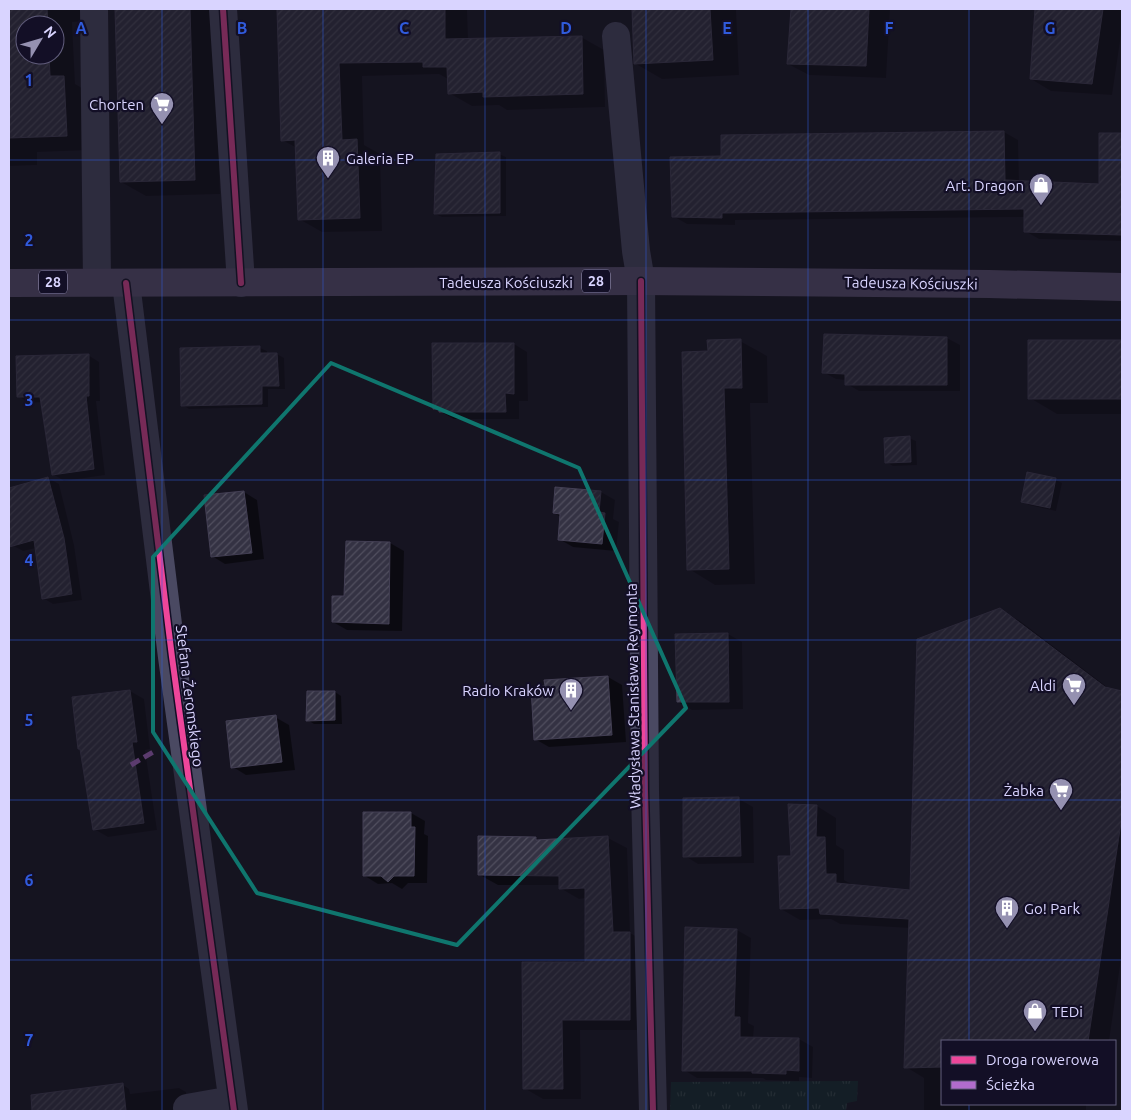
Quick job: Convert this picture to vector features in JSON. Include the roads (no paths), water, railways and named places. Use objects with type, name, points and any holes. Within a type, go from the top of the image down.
[{"type":"main road","name":"Tadeusza Kościuszki","points":[[9,283],[641,281],[1122,287]]},
{"type":"street","points":[[94,9],[97,282]]},
{"type":"street","points":[[223,9],[241,282]]},
{"type":"street","name":"Władysława Stanisława Reymonta","points":[[616,36],[636,251],[641,281],[645,791],[653,1111]]},
{"type":"street","name":"Stefana Żeromskiego","points":[[126,283],[172,657],[233,1106]]},
{"type":"street","points":[[186,1108],[233,1106]]},
{"type":"place","name":"Chorten","points":[[162,125]]},
{"type":"place","name":"Galeria EP","points":[[328,179]]},
{"type":"place","name":"Art. Dragon","points":[[1041,206]]},
{"type":"place","name":"Aldi","points":[[1074,706]]},
{"type":"place","name":"Radio Kraków","points":[[571,711]]},
{"type":"place","name":"Żabka","points":[[1061,811]]},
{"type":"place","name":"Go! Park","points":[[1007,929]]},
{"type":"place","name":"TEDi","points":[[1035,1032]]}]
